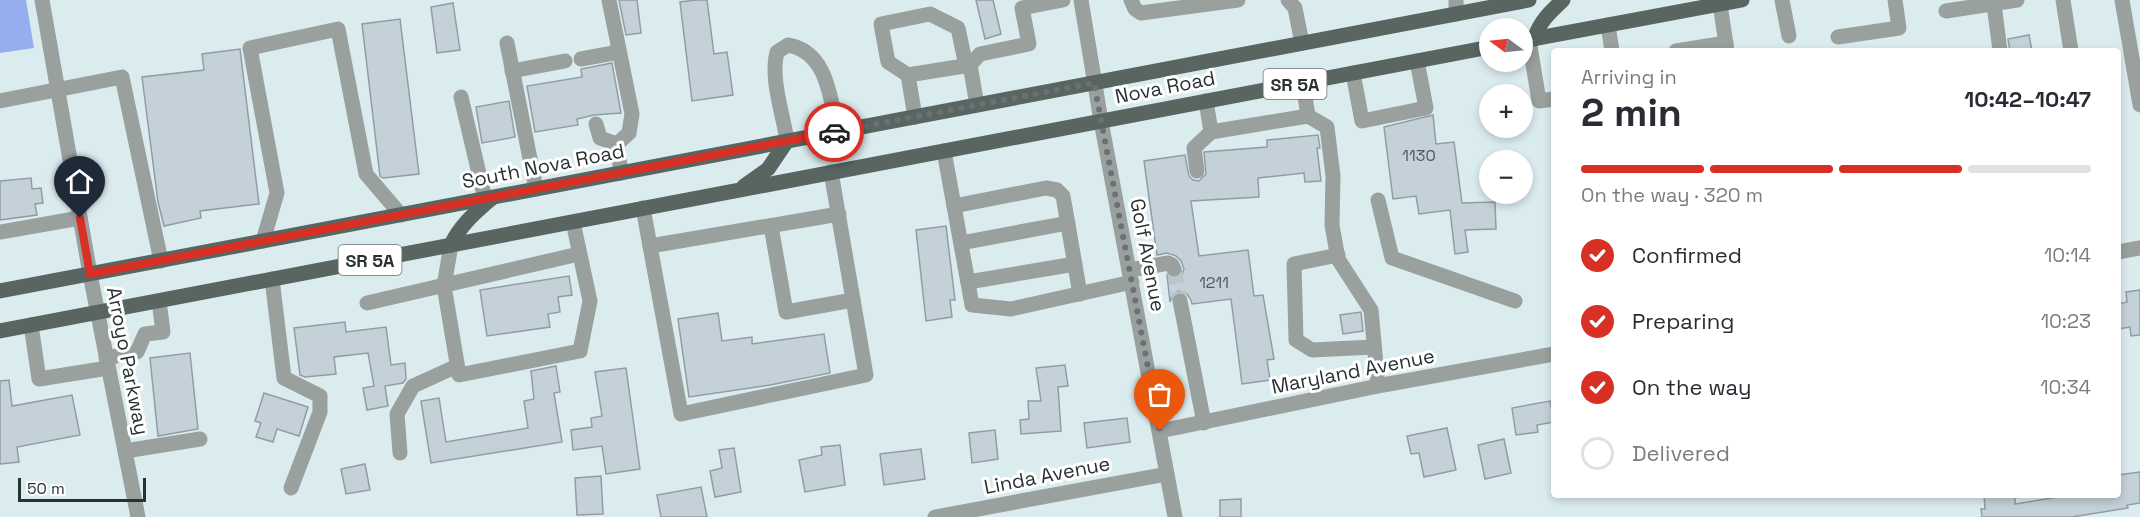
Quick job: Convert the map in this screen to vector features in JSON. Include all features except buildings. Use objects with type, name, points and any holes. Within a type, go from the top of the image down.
[{"type":"main road","name":"Nova Road","points":[[1094,83],[1302,43],[1456,7],[1528,0]]},
{"type":"main road","points":[[1533,33],[1546,15],[1563,0]]},
{"type":"main road","points":[[1533,39],[1742,0]]},
{"type":"main road","name":"Nova Road","points":[[0,331],[1479,49]]},
{"type":"main road","name":"South Nova Road","points":[[0,291],[1094,83]]},
{"type":"main road","points":[[739,190],[768,169],[787,141]]},
{"type":"main road","points":[[451,245],[457,232],[489,198]]},
{"type":"street","name":"Arroyo Parkway","points":[[42,0],[90,274],[138,517]]},
{"type":"street","points":[[609,0],[632,114],[628,133],[617,144]]},
{"type":"street","points":[[977,105],[968,65],[958,28],[930,14],[881,24],[888,62],[908,75],[968,65],[980,54],[1029,44],[1023,8],[1063,0]]},
{"type":"street","name":"Golf Avenue","points":[[1081,0],[1094,83],[1175,517]]},
{"type":"street","points":[[1131,0],[1134,9],[1141,13],[1238,0]]},
{"type":"street","points":[[1288,0],[1295,8],[1302,43]]},
{"type":"street","points":[[1782,0],[1789,36]]},
{"type":"street","points":[[1838,37],[1899,28],[1895,0]]},
{"type":"street","points":[[1946,11],[2018,0]]},
{"type":"street","points":[[2063,0],[2071,48]]},
{"type":"street","points":[[2121,0],[2125,64],[2140,102]]},
{"type":"street","points":[[1720,4],[1727,47]]},
{"type":"street","points":[[1994,4],[2000,48]]},
{"type":"street","points":[[1608,25],[1612,48]]},
{"type":"street","points":[[263,241],[277,193],[250,48],[338,29],[366,174],[400,215]]},
{"type":"street","points":[[507,44],[536,189]]},
{"type":"street","points":[[787,141],[774,66],[777,52],[788,45],[807,53],[823,70],[838,132]]},
{"type":"street","points":[[582,59],[619,52]]},
{"type":"street","points":[[512,71],[565,61]]},
{"type":"street","points":[[1353,73],[1362,121],[1426,108],[1417,61]]},
{"type":"street","points":[[1533,68],[1539,101],[1551,99]]},
{"type":"street","points":[[908,75],[915,117]]},
{"type":"street","points":[[0,101],[123,77],[161,261]]},
{"type":"street","points":[[1303,82],[1308,116]]},
{"type":"street","points":[[461,97],[489,198]]},
{"type":"street","points":[[1206,101],[1211,132]]},
{"type":"street","points":[[1197,171],[1194,148],[1211,132],[1308,116],[1328,127],[1334,176],[1332,225],[1338,259],[1371,310],[1378,386]]},
{"type":"street","points":[[596,124],[600,138],[617,144]]},
{"type":"street","points":[[617,144],[621,173]]},
{"type":"street","points":[[944,151],[972,305],[1011,309],[1080,294],[1168,263],[1174,269]]},
{"type":"street","points":[[643,208],[681,414],[866,375],[831,172]]},
{"type":"street","points":[[954,206],[1046,188],[1057,190],[1063,196],[1080,294]]},
{"type":"street","points":[[1378,200],[1392,258],[1515,301]]},
{"type":"street","points":[[650,246],[839,214]]},
{"type":"street","points":[[0,232],[80,218]]},
{"type":"street","points":[[451,245],[444,286],[459,375],[580,351],[590,301],[573,222]]},
{"type":"street","points":[[961,243],[1068,223]]},
{"type":"street","points":[[771,226],[786,312],[853,300]]},
{"type":"street","points":[[2121,251],[2140,248]]},
{"type":"street","points":[[367,303],[579,254]]},
{"type":"street","points":[[1338,255],[1294,264],[1296,340],[1312,350],[1374,347]]},
{"type":"street","points":[[968,282],[1075,264]]},
{"type":"street","points":[[272,279],[284,378],[320,396],[320,412],[291,488]]},
{"type":"street","points":[[31,325],[39,379],[107,363],[137,352],[146,334],[163,332],[159,301]]},
{"type":"street","points":[[1180,301],[1204,423]]},
{"type":"street","name":"Maryland Avenue","points":[[1160,431],[1378,386],[1551,355]]},
{"type":"street","points":[[400,453],[397,414],[413,386],[458,366]]},
{"type":"street","points":[[125,451],[200,439]]},
{"type":"street","name":"Linda Avenue","points":[[935,517],[1167,474]]},
{"type":"water","points":[[0,0],[26,0],[34,48],[0,53]]},
{"type":"tunnel","points":[[1174,269],[1180,301]]},
{"type":"way so far","points":[[834,132],[1094,83],[1160,431]]},
{"type":"route","points":[[80,218],[90,274],[834,132]]}]
